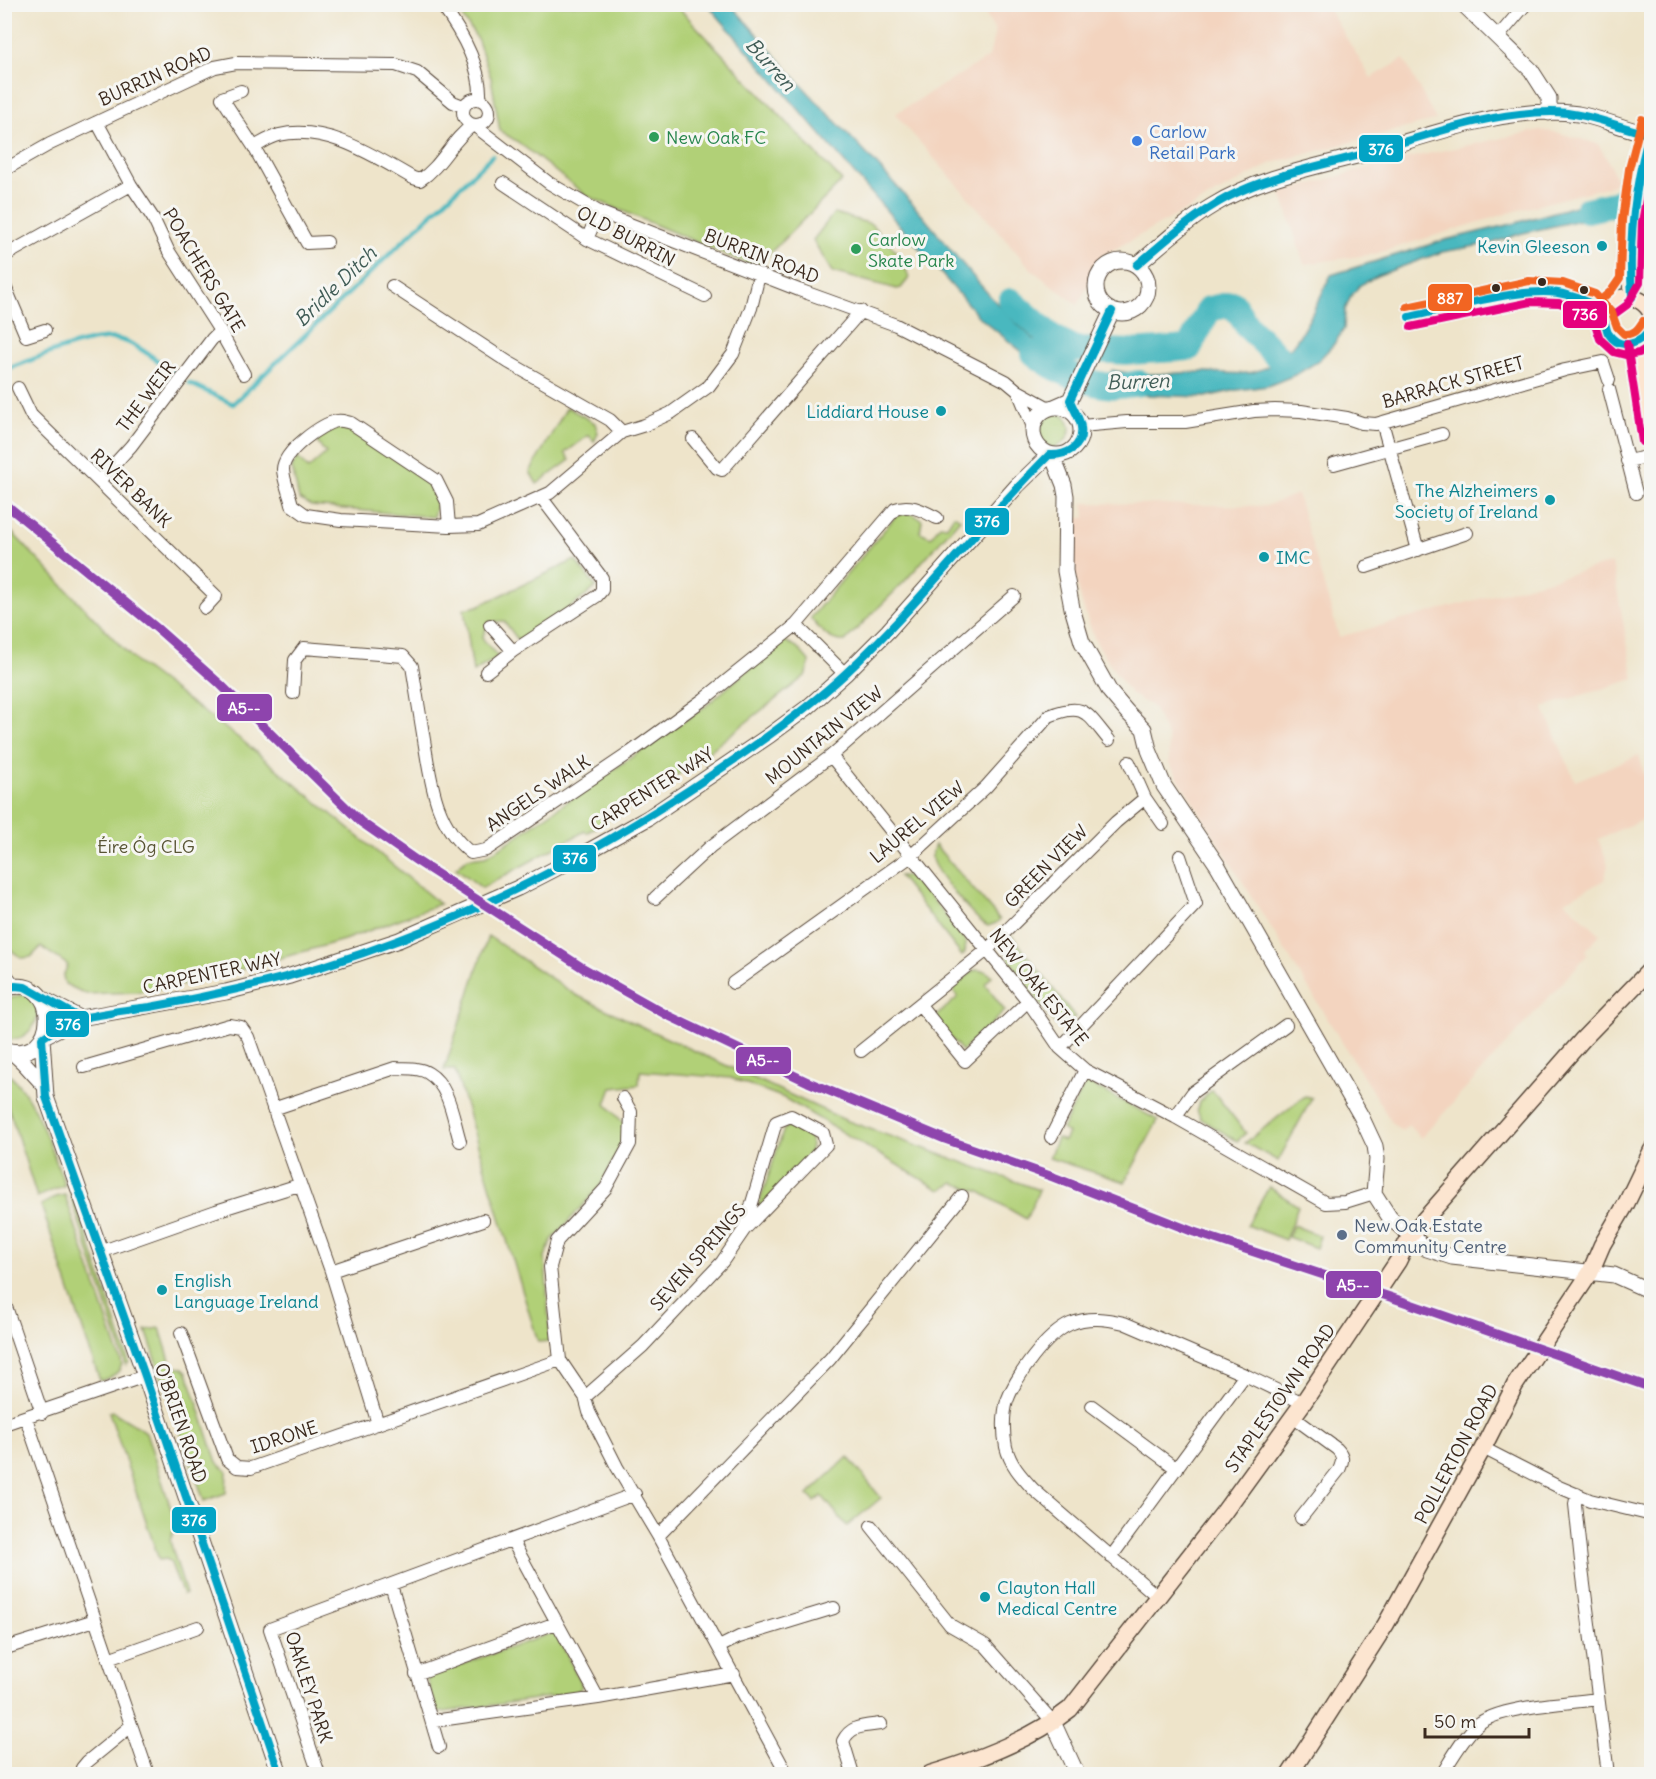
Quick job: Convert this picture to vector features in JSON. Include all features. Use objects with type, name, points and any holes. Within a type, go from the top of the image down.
[{"type":"main road","points":[[1650,128],[1639,172],[1632,221],[1627,292],[1610,305],[1606,312],[1605,326],[1612,339],[1631,344],[1647,335],[1652,326]]},
{"type":"main road","points":[[1627,292],[1645,303],[1651,311]]},
{"type":"main road","points":[[1631,344],[1639,361],[1652,440]]},
{"type":"main road","name":"STAPLESTOWN ROAD","points":[[930,1774],[972,1761],[1053,1722],[1070,1709],[1224,1512],[1293,1417],[1398,1261],[1410,1236],[1583,1039],[1652,968]]},
{"type":"main road","name":"POLLERTON ROAD","points":[[1290,1774],[1386,1624],[1483,1449],[1515,1385],[1590,1274],[1602,1245],[1652,1150]]},
{"type":"street","points":[[254,147],[278,135],[305,133],[334,138],[375,156],[413,178],[420,180],[429,174],[469,126],[485,122],[488,118],[489,107],[480,99],[477,75],[468,48],[441,4]]},
{"type":"street","points":[[1463,4],[1532,70],[1549,98],[1549,113]]},
{"type":"street","points":[[1498,37],[1526,4]]},
{"type":"street","name":"BURRIN ROAD","points":[[4,170],[50,144],[215,67],[236,63],[396,65],[417,72],[453,102],[463,106]]},
{"type":"street","points":[[241,91],[222,98],[254,147],[307,243],[327,242]]},
{"type":"street","points":[[469,126],[462,111],[463,106],[471,99],[480,99]]},
{"type":"street","points":[[1137,265],[1212,206],[1242,190],[1300,170],[1497,117],[1549,113],[1578,114],[1650,128]]},
{"type":"street","name":"BURRIN ROAD","points":[[488,118],[499,144]]},
{"type":"street","name":"POACHERS GATE","points":[[97,122],[131,185],[153,218],[168,250],[220,331],[244,374]]},
{"type":"street","name":"BURRIN ROAD","points":[[469,126],[499,144],[549,183],[599,212],[759,275],[861,311],[930,341],[1052,408]]},
{"type":"street","name":"OLD BURRIN","points":[[503,183],[587,239],[705,296]]},
{"type":"street","points":[[4,256],[131,185]]},
{"type":"street","points":[[587,239],[599,212]]},
{"type":"street","points":[[1064,485],[1075,448],[1079,442],[1075,413],[1109,316],[1100,300],[1096,284],[1098,276],[1102,270],[1115,262],[1130,262],[1137,265],[1147,279],[1147,296],[1136,309],[1109,316]]},
{"type":"street","points":[[449,526],[447,502],[436,480],[351,423],[339,420],[308,436],[289,454],[283,468],[292,505],[306,515],[341,520],[449,526],[478,525],[550,493],[622,432],[671,413],[709,386],[733,354],[745,325],[759,275]]},
{"type":"street","points":[[4,284],[26,336],[45,330]]},
{"type":"street","points":[[392,286],[508,362],[610,420],[622,432]]},
{"type":"street","points":[[693,439],[717,468],[722,470],[861,311]]},
{"type":"street","name":"THE WEIR","points":[[99,481],[131,446],[220,331]]},
{"type":"street","name":"BARRACK STREET","points":[[1075,413],[1127,422],[1185,422],[1275,410],[1300,411],[1376,424],[1565,370],[1603,362],[1627,461]]},
{"type":"street","name":"RIVER BANK","points":[[18,388],[31,415],[216,596],[205,608]]},
{"type":"street","points":[[1018,391],[1033,427],[1036,444],[1050,455],[1064,485],[1066,496],[1065,571],[1072,609],[1082,642],[1110,692],[1144,729],[1149,750],[1164,786],[1218,866],[1361,1116],[1375,1146],[1377,1159],[1374,1193],[1390,1218],[1427,1249],[1452,1257],[1614,1275],[1652,1292]]},
{"type":"street","points":[[1033,427],[1040,414],[1052,408],[1064,408],[1075,413]]},
{"type":"street","points":[[1382,422],[1418,549]]},
{"type":"street","points":[[1335,464],[1443,434]]},
{"type":"street","name":"CARPENTER WAY","points":[[1017,486],[1036,444]]},
{"type":"street","points":[[1050,455],[1061,456],[1075,448]]},
{"type":"street","name":"CARPENTER WAY","points":[[7,1050],[28,1049],[43,1037],[80,1018],[226,992],[290,976],[399,940],[465,913],[578,857],[648,818],[770,735],[808,707],[845,674],[888,630],[1017,486],[1050,455]]},
{"type":"street","points":[[1636,493],[1627,461],[1652,456]]},
{"type":"street","points":[[486,672],[513,651],[597,596],[602,590],[602,578],[541,497]]},
{"type":"street","name":"ANGELS WALK","points":[[293,693],[295,660],[304,648],[403,656],[412,666],[433,795],[448,828],[458,842],[471,853],[486,850],[631,752],[704,699],[796,625],[895,509],[903,505],[937,518]]},
{"type":"street","points":[[1366,567],[1467,533]]},
{"type":"street","name":"MOUNTAIN VIEW","points":[[655,898],[710,847],[831,756],[1014,596]]},
{"type":"street","points":[[490,625],[513,651]]},
{"type":"street","points":[[796,625],[845,674]]},
{"type":"street","name":"LAUREL VIEW","points":[[733,983],[911,856],[986,787],[1049,716],[1075,708],[1085,712],[1109,740]]},
{"type":"street","name":"NEW OAK ESTATE","points":[[831,756],[1028,1001],[1060,1047],[1085,1070],[1175,1117],[1326,1203],[1345,1202],[1374,1193]]},
{"type":"street","points":[[1129,762],[1145,798],[1163,824]]},
{"type":"street","name":"GREEN VIEW","points":[[861,1051],[987,950],[1116,822],[1145,798]]},
{"type":"street","points":[[1060,1047],[1196,904],[1180,856]]},
{"type":"street","points":[[4,972],[10,987],[32,990],[42,998],[80,1018]]},
{"type":"street","name":"O'BRIEN ROAD","points":[[42,998],[49,1021],[43,1037],[46,1097],[145,1376],[280,1774]]},
{"type":"street","points":[[920,1005],[965,1061],[1028,1001]]},
{"type":"street","points":[[84,1067],[229,1025],[241,1027],[249,1037],[331,1271],[378,1424]]},
{"type":"street","points":[[1175,1117],[1193,1092],[1286,1025]]},
{"type":"street","name":"O'BRIEN ROAD","points":[[7,1050],[44,1085]]},
{"type":"street","points":[[273,1109],[395,1068],[416,1069],[429,1073],[443,1088],[460,1141]]},
{"type":"street","points":[[1051,1137],[1085,1070]]},
{"type":"street","points":[[623,1098],[631,1112],[630,1144],[606,1188],[557,1241],[550,1267],[560,1360],[585,1397],[617,1467],[635,1494],[735,1674],[787,1774]]},
{"type":"street","name":"SEVEN SPRINGS","points":[[585,1397],[643,1346],[722,1262],[744,1230],[825,1145],[824,1133],[791,1116],[776,1122],[744,1230]]},
{"type":"street","points":[[100,1252],[216,1211],[299,1185]]},
{"type":"street","points":[[658,1536],[830,1359],[962,1196]]},
{"type":"street","points":[[331,1271],[483,1220]]},
{"type":"street","points":[[4,1301],[42,1413]]},
{"type":"street","points":[[1158,1597],[1033,1489],[1015,1468],[1006,1447],[1004,1433],[1007,1401],[1041,1347],[1056,1332],[1072,1323],[1090,1319],[1109,1319],[1124,1323],[1303,1402]]},
{"type":"street","name":"IDRONE","points":[[181,1333],[227,1459],[237,1467],[251,1468],[560,1360]]},
{"type":"street","points":[[1111,1557],[1245,1375]]},
{"type":"street","points":[[4,1424],[42,1413],[145,1376]]},
{"type":"street","points":[[1092,1406],[1177,1469]]},
{"type":"street","points":[[1293,1417],[1337,1449],[1343,1461],[1339,1470],[1301,1518]]},
{"type":"street","points":[[27,1418],[147,1774]]},
{"type":"street","points":[[1483,1449],[1549,1483],[1590,1500],[1652,1515]]},
{"type":"street","name":"OAKLEY PARK","points":[[319,1774],[270,1629],[635,1494]]},
{"type":"street","points":[[1577,1494],[1575,1504],[1608,1774]]},
{"type":"street","points":[[871,1526],[950,1625],[985,1645],[1053,1722],[1077,1774]]},
{"type":"street","points":[[512,1540],[598,1698]]},
{"type":"street","points":[[391,1585],[416,1674],[440,1747]]},
{"type":"street","points":[[719,1647],[739,1637],[834,1608]]},
{"type":"street","points":[[9,1647],[95,1620]]},
{"type":"street","points":[[416,1674],[556,1623]]},
{"type":"street","points":[[108,1659],[198,1627]]},
{"type":"street","points":[[433,1721],[598,1698],[735,1674]]},
{"type":"street","points":[[1442,1774],[1475,1727],[1490,1716],[1509,1711],[1598,1699]]},
{"type":"street","points":[[853,1774],[843,1741],[847,1733],[854,1728],[881,1724]]},
{"type":"street","points":[[84,1774],[82,1768],[87,1762],[131,1726]]},
{"type":"shaded area","name":"Carlow Retail Park","points":[[980,5],[1326,5],[1371,78],[1404,59],[1436,120],[1272,163],[1102,256],[1078,305],[1033,271],[895,114],[989,57],[995,31]]},
{"type":"shaded area","points":[[1540,130],[1598,144],[1616,179],[1613,185],[1512,212],[1374,254],[1304,264],[1281,193],[1385,163]]},
{"type":"shaded area","points":[[1297,494],[1339,637],[1612,563],[1634,679],[1543,707],[1575,781],[1639,755],[1651,798],[1651,816],[1598,839],[1608,865],[1604,880],[1565,901],[1600,934],[1585,951],[1588,954],[1421,1138],[1408,1125],[1402,1131],[1392,1123],[1169,763],[1168,738],[1153,707],[1131,694],[1095,640],[1072,565],[1073,518],[1086,518],[1083,503],[1266,506]]},
{"type":"green space","name":"New Oak FC","points":[[454,5],[676,5],[842,181],[756,267],[587,196],[518,142],[500,131],[491,78],[477,38]]},
{"type":"green space","name":"Carlow Skate Park","points":[[834,213],[871,224],[902,258],[909,278],[901,288],[897,289],[832,272],[813,240]]},
{"type":"green space","points":[[567,407],[595,423],[598,433],[594,442],[589,435],[565,453],[570,460],[537,484],[530,472]]},
{"type":"green space","points":[[1053,413],[1064,415],[1070,430],[1067,438],[1053,448],[1044,444],[1040,430],[1043,422]]},
{"type":"green space","points":[[337,424],[346,425],[435,484],[438,498],[433,517],[311,506],[299,499],[292,468],[297,457],[308,469],[326,453],[316,441]]},
{"type":"green space","points":[[905,512],[922,520],[920,532],[931,537],[940,525],[947,526],[954,515],[960,519],[905,581],[845,641],[834,640],[811,619],[812,616],[895,517]]},
{"type":"green space","name":"Éire Óg CLG","points":[[5,525],[136,662],[244,742],[440,904],[344,940],[200,981],[137,992],[86,994],[65,984],[63,976],[68,965],[41,947],[31,957],[22,958],[5,946]]},
{"type":"green space","points":[[575,560],[596,587],[524,640],[518,640],[504,621],[489,622],[482,638],[498,657],[473,672],[464,609],[478,606]]},
{"type":"green space","points":[[785,641],[797,647],[810,662],[805,676],[688,768],[587,833],[585,831],[482,888],[456,868],[468,858],[485,856],[498,849],[706,706],[778,644]]},
{"type":"green space","points":[[935,845],[1000,920],[988,926],[975,916],[957,896],[932,859]]},
{"type":"green space","points":[[899,876],[907,876],[922,886],[965,940],[964,955],[962,956]]},
{"type":"green space","points":[[488,936],[576,995],[649,1030],[845,1120],[1039,1190],[1026,1219],[980,1192],[954,1183],[940,1190],[784,1098],[731,1078],[640,1071],[639,1085],[612,1088],[606,1104],[628,1128],[626,1138],[600,1186],[552,1240],[545,1257],[550,1341],[538,1342],[455,1070],[444,1070]]},
{"type":"green space","points":[[1012,936],[1075,1017],[1067,1024],[1057,1025],[1053,1021],[1008,958],[1007,949]]},
{"type":"green space","points":[[975,970],[985,971],[992,976],[985,984],[1005,1011],[962,1051],[934,1018],[958,997],[951,988]]},
{"type":"green space","points":[[27,995],[37,1002],[37,1017],[31,1030],[26,1034],[13,1040],[5,1040],[4,1001]]},
{"type":"green space","points":[[5,1072],[25,1093],[33,1108],[65,1185],[37,1197],[5,1097]]},
{"type":"green space","points":[[1086,1082],[1158,1120],[1125,1182],[1049,1158],[1057,1138],[1064,1141],[1068,1133],[1062,1129]]},
{"type":"green space","points":[[1212,1090],[1246,1133],[1237,1141],[1201,1119],[1197,1110],[1199,1102]]},
{"type":"green space","points":[[1305,1096],[1312,1098],[1278,1161],[1245,1143]]},
{"type":"green space","points":[[796,1126],[807,1131],[811,1140],[809,1152],[756,1213],[784,1129]]},
{"type":"green space","points":[[1269,1187],[1298,1206],[1285,1240],[1247,1225]]},
{"type":"green space","points":[[70,1194],[75,1199],[129,1362],[126,1365]]},
{"type":"green space","points":[[65,1195],[122,1364],[121,1368],[111,1377],[100,1381],[41,1205]]},
{"type":"green space","points":[[1293,1225],[1320,1236],[1316,1248],[1288,1237]]},
{"type":"green space","points":[[160,1328],[172,1367],[183,1368],[187,1372],[217,1462],[227,1471],[226,1493],[204,1501],[146,1330]]},
{"type":"green space","points":[[112,1411],[146,1432],[176,1524],[170,1541],[186,1594],[183,1595],[170,1561],[159,1560],[109,1412]]},
{"type":"green space","points":[[848,1457],[881,1498],[847,1526],[822,1496],[815,1502],[808,1495]]},
{"type":"green space","points":[[556,1633],[582,1686],[577,1693],[437,1713],[426,1677]]},
{"type":"water","points":[[708,5],[731,5],[797,80],[909,200],[1001,308],[1021,328],[1067,364],[1060,378],[1049,374],[978,316]]},
{"type":"water","points":[[1623,191],[1620,211],[1519,234],[1493,243],[1442,252],[1379,275],[1360,285],[1351,296],[1345,310],[1344,329],[1334,344],[1317,362],[1297,374],[1268,386],[1205,397],[1145,395],[1102,390],[1112,370],[1145,374],[1254,372],[1269,366],[1293,345],[1310,318],[1331,275],[1445,240],[1604,200]]},
{"type":"waterway","name":"Bridle Ditch","points":[[189,383],[233,404],[492,156]]},
{"type":"waterway","name":"Burren","points":[[1587,210],[1614,204],[1652,187]]},
{"type":"waterway","points":[[1011,301],[1052,337],[1074,349],[1130,352],[1189,348],[1209,309],[1233,304],[1248,327],[1285,364]]},
{"type":"waterway","name":"Bridle Ditch","points":[[4,370],[76,344],[117,339],[147,353],[174,372]]},
{"type":"waterway","name":"Burren","points":[[1034,353],[1062,371],[1084,380],[1116,386],[1140,383]]},
{"type":"transit line","name":"376","points":[[1137,265],[1192,220],[1245,189],[1280,176],[1482,120],[1528,113],[1564,113],[1588,117],[1648,134]]},
{"type":"transit line","name":"887","points":[[1604,297],[1620,278],[1622,220],[1629,169],[1642,119]]},
{"type":"transit line","name":"376","points":[[1632,297],[1631,253],[1634,210],[1641,167],[1652,124]]},
{"type":"transit line","name":"736","points":[[1616,313],[1627,305],[1640,283],[1642,222],[1652,166]]},
{"type":"transit line","name":"887","points":[[1407,307],[1529,281],[1563,283],[1595,294],[1612,313],[1617,327],[1624,334],[1635,331],[1643,321]]},
{"type":"transit line","name":"376","points":[[1409,317],[1512,295],[1552,292],[1578,298],[1591,304],[1603,318],[1608,333],[1619,343],[1631,344],[1643,338],[1652,327]]},
{"type":"transit line","name":"736","points":[[1411,327],[1531,302],[1559,303],[1582,311],[1595,324],[1600,339],[1614,352],[1626,355],[1639,353],[1652,345]]},
{"type":"transit line","name":"376","points":[[280,1774],[145,1376],[46,1097],[42,1038],[80,1019],[199,998],[308,971],[441,923],[522,886],[602,844],[733,761],[830,688],[898,621],[1049,455],[1062,454],[1077,445],[1080,440],[1081,427],[1070,400],[1112,311]]},
{"type":"transit line","name":"736","points":[[1627,344],[1642,442]]},
{"type":"transit line","name":"A5--","points":[[4,503],[159,630],[220,684],[361,822],[417,861],[583,968],[667,1015],[808,1082],[945,1139],[1053,1177],[1194,1232],[1652,1388]]},
{"type":"transit line","name":"376","points":[[4,989],[15,986],[25,987],[80,1018],[111,1013]]},
{"type":"place","name":"New Oak FC","points":[[654,137]]},
{"type":"place","name":"Carlow Retail Park","points":[[1137,141]]},
{"type":"place","name":"Kevin Gleeson","points":[[1602,246]]},
{"type":"place","name":"Carlow Skate Park","points":[[856,249]]},
{"type":"place","name":"Liddiard House","points":[[941,411]]},
{"type":"place","name":"The Alzheimers Society of Ireland","points":[[1550,500]]},
{"type":"place","name":"IMC","points":[[1264,557]]},
{"type":"place","name":"New Oak Estate Community Centre","points":[[1342,1235]]},
{"type":"place","name":"English Language Ireland","points":[[162,1290]]},
{"type":"place","name":"Clayton Hall Medical Centre","points":[[985,1597]]}]
